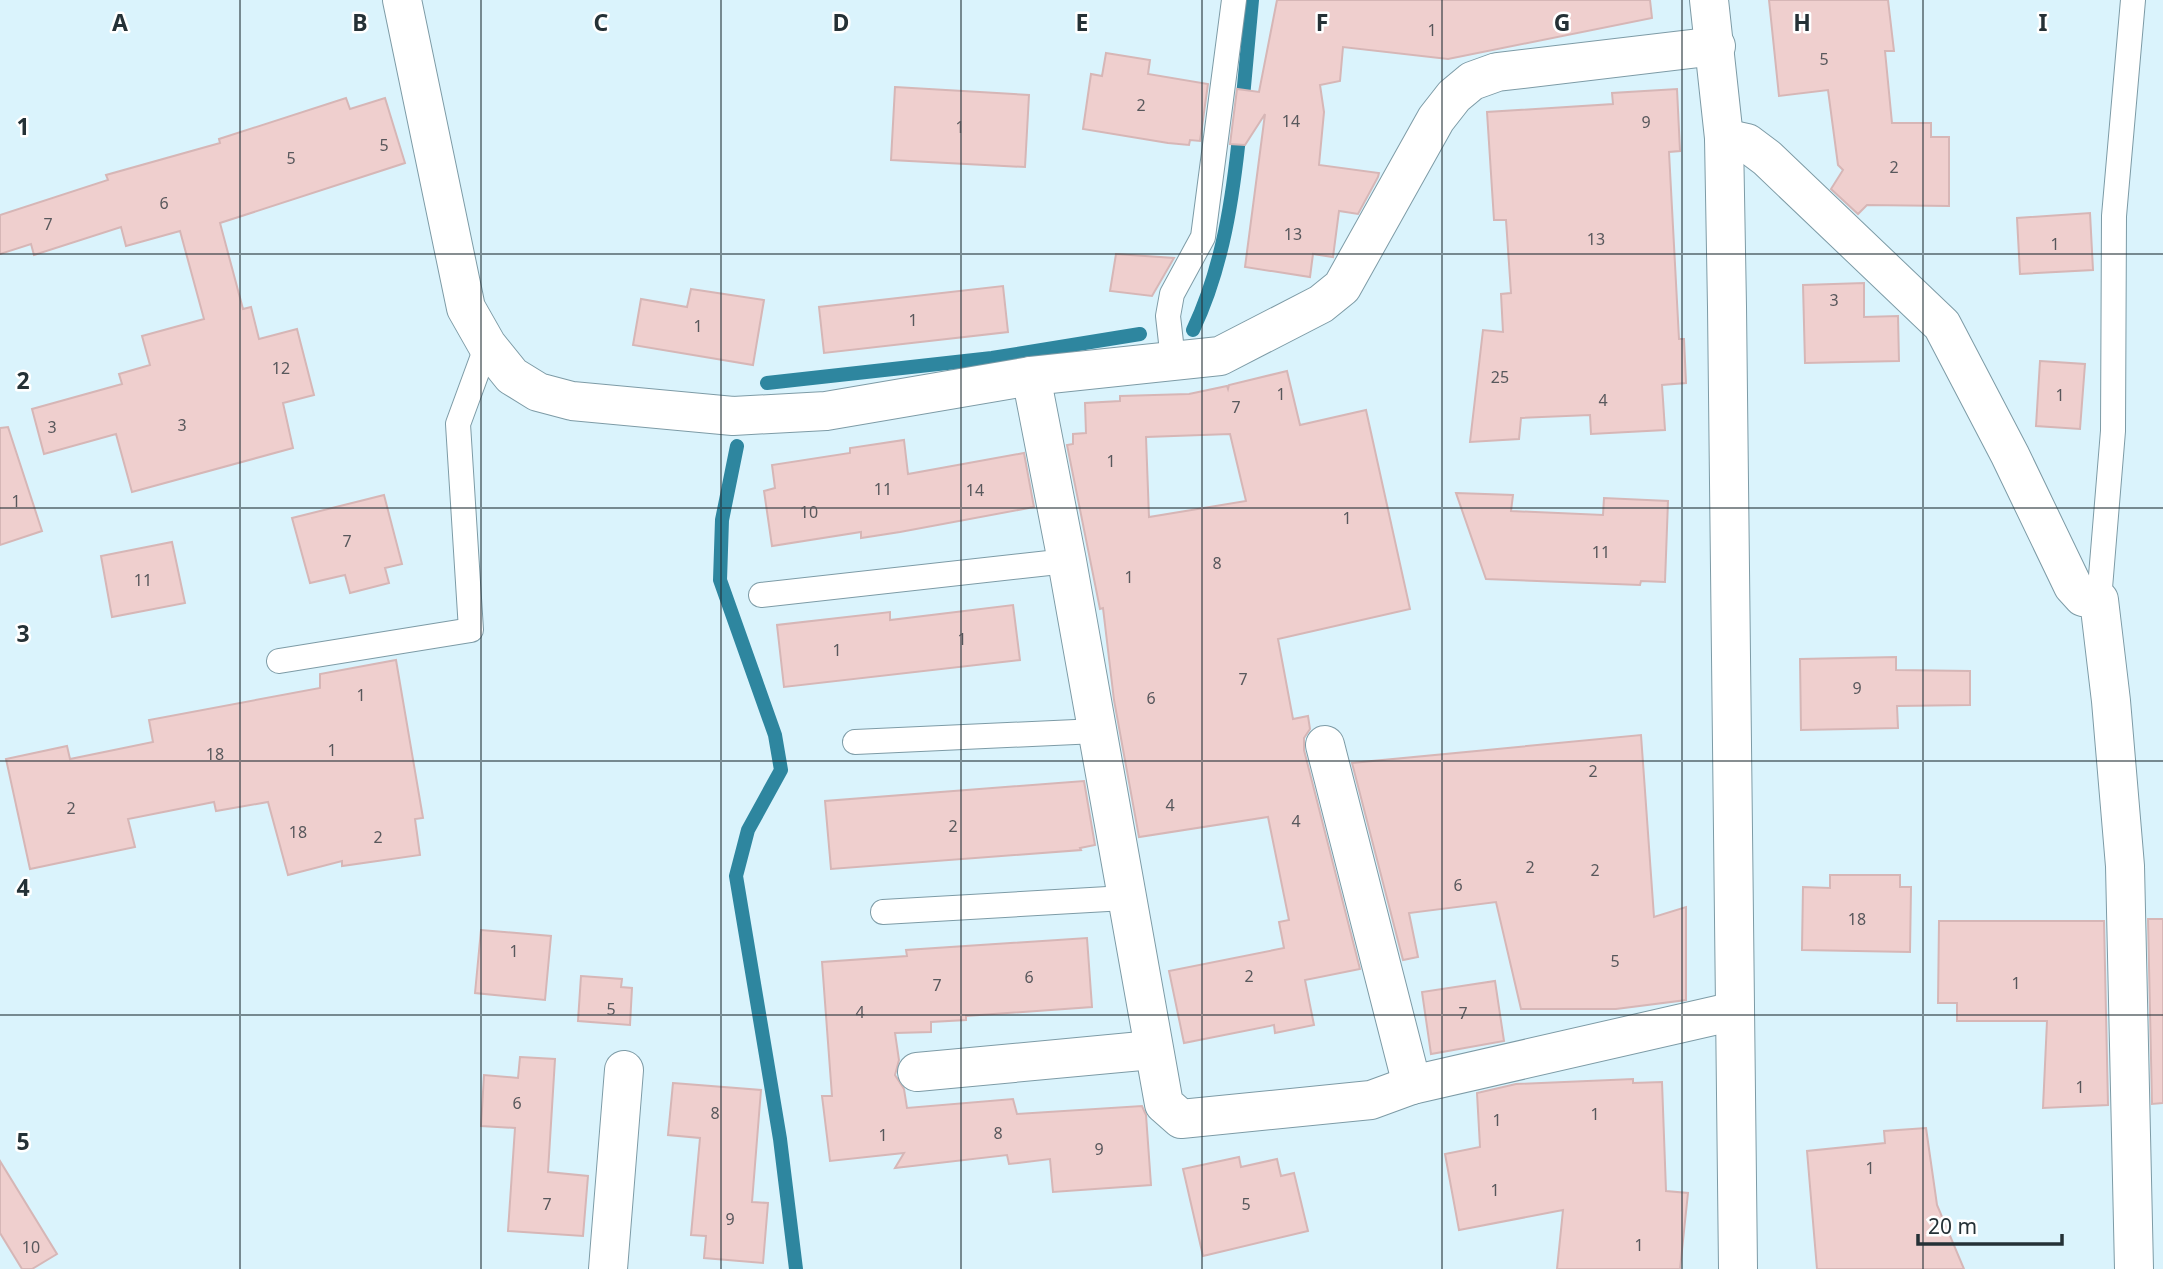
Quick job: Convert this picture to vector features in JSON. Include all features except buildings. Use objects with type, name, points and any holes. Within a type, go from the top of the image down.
[{"type":"street","points":[[402,0],[460,287],[466,308],[487,345],[512,376],[538,392],[572,401],[733,416],[825,411],[1031,376],[1220,356],[1321,304],[1342,286],[1436,119],[1454,96],[1472,81],[1521,68],[1716,46]]},
{"type":"street","points":[[1709,0],[1724,138],[1738,1269]]},
{"type":"street","points":[[1724,138],[1747,143],[1767,158],[1942,325],[2010,455],[2073,586],[2083,597],[2099,600],[2111,701],[2125,866],[2134,1269]]},
{"type":"street","points":[[1031,376],[1164,1104],[1181,1119],[1371,1100],[1412,1085],[1735,1011]]},
{"type":"street","points":[[1325,745],[1412,1085]]},
{"type":"street","points":[[917,1072],[1152,1050]]},
{"type":"street","points":[[608,1269],[624,1070]]},
{"type":"lane","points":[[1173,360],[1168,316],[1172,294],[1203,237],[1234,0]]},
{"type":"lane","points":[[2099,600],[2113,431],[2114,216],[2133,0]]},
{"type":"lane","points":[[279,662],[471,630],[458,424],[487,345]]},
{"type":"lane","points":[[761,595],[1067,562]]},
{"type":"lane","points":[[855,743],[1097,731]]},
{"type":"lane","points":[[883,912],[1125,898]]},
{"type":"waterway","points":[[1242,108],[1252,0]]},
{"type":"waterway","points":[[1193,330],[1219,257],[1234,180],[1240,128]]},
{"type":"waterway","points":[[767,383],[992,358],[1140,334]]},
{"type":"waterway","points":[[737,446],[722,520],[720,580],[775,735],[781,770],[748,830],[736,876],[780,1139],[796,1269]]}]
